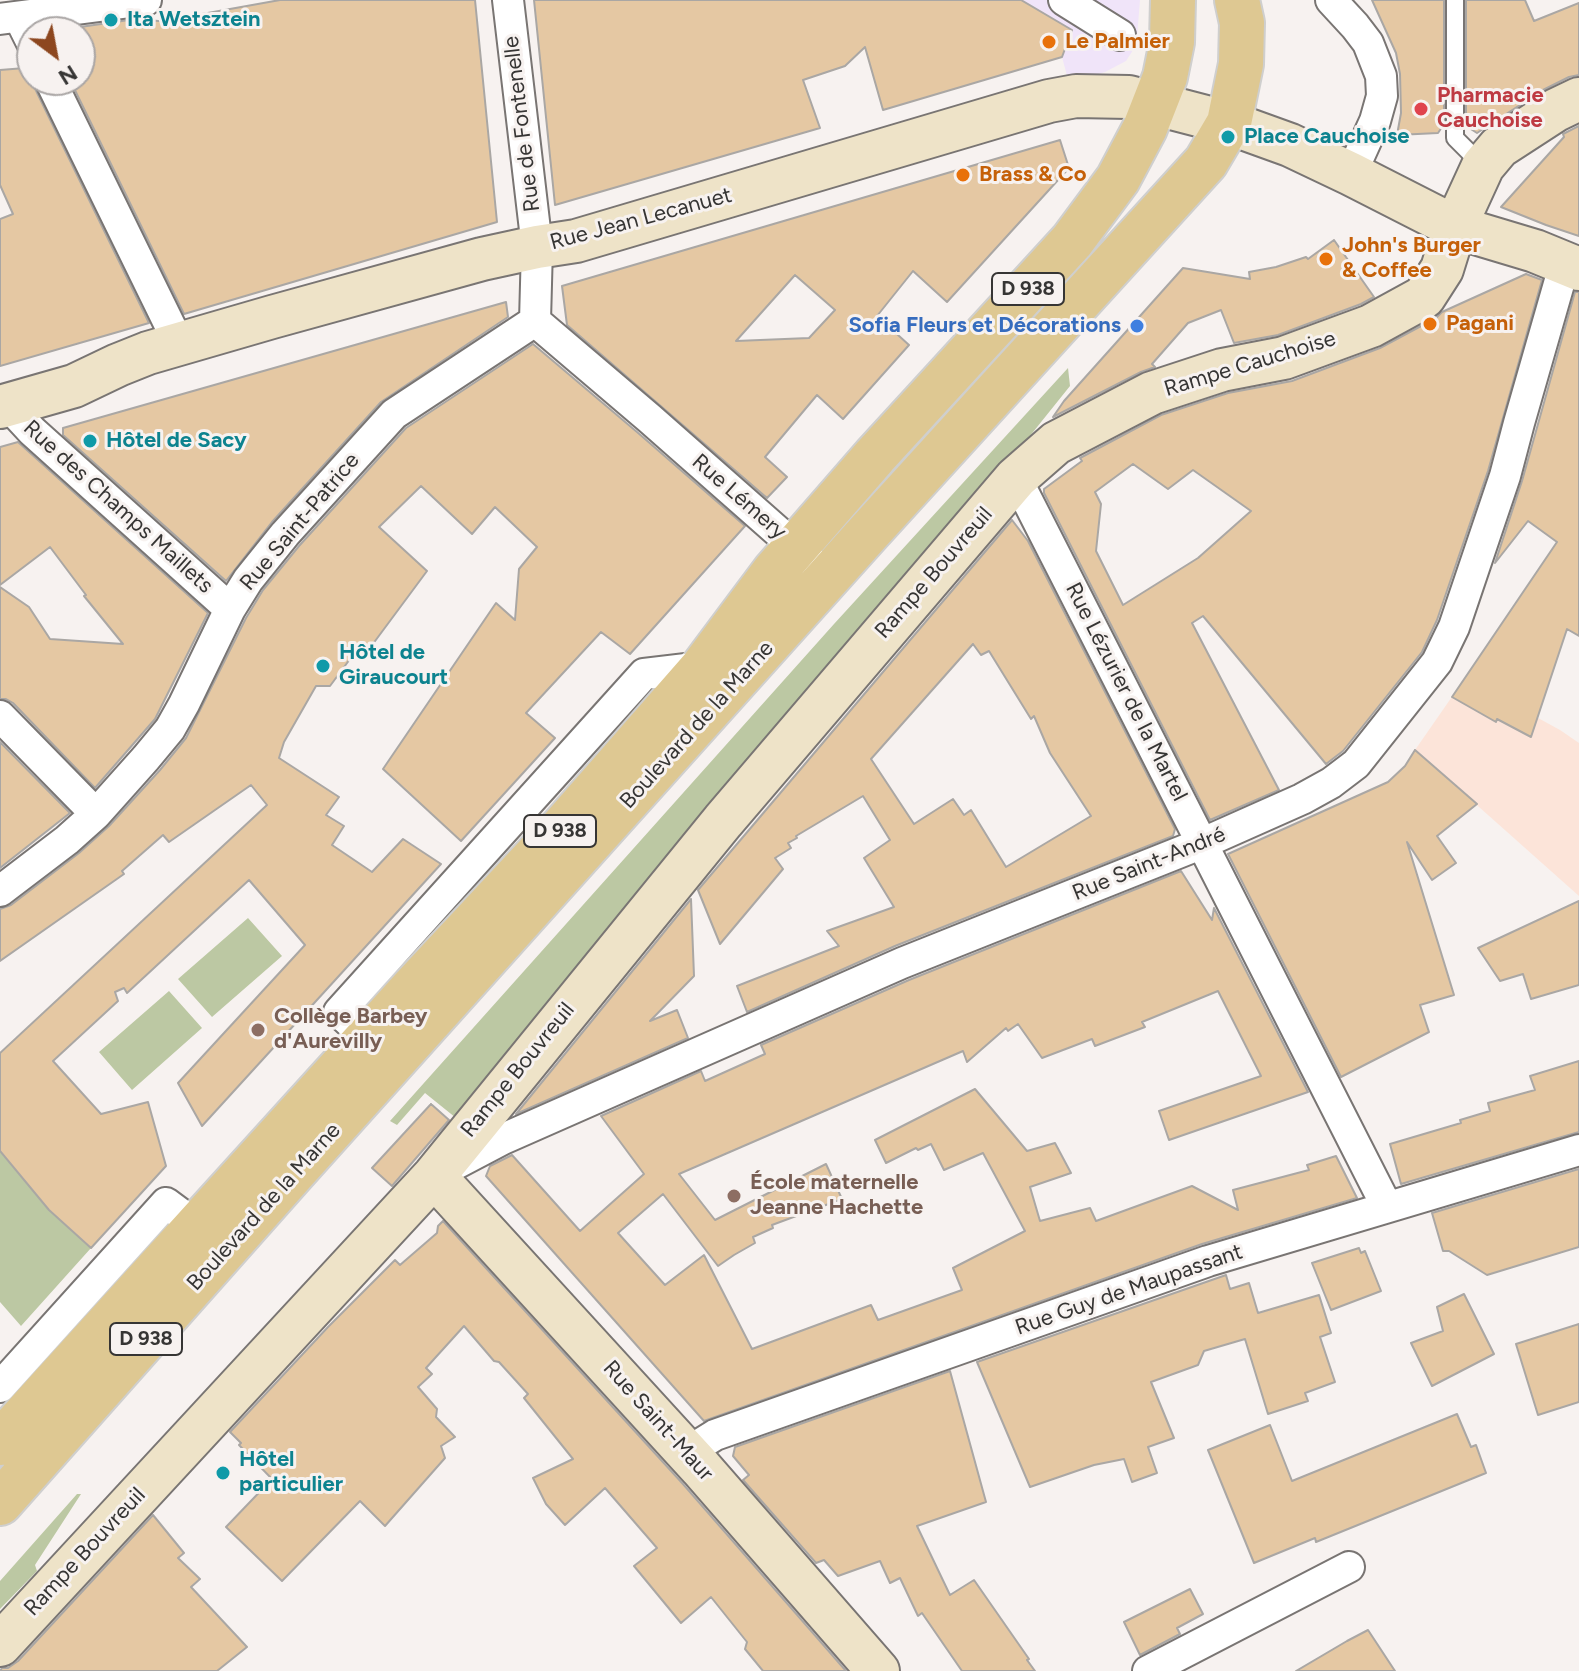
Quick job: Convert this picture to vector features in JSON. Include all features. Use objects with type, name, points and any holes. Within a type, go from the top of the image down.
[{"type":"main road","name":"D 938","points":[[1173,0],[1172,42],[1165,77],[1192,113],[1243,51],[1237,0]]},
{"type":"main road","name":"Boulevard de la Marne","points":[[0,1443],[181,1215],[353,1025],[563,827],[703,667],[774,572],[875,456],[1072,241],[1118,179],[1145,128],[1192,113],[1206,162],[292,1174],[0,1503]]},
{"type":"street","points":[[67,16],[146,0]]},
{"type":"street","name":"Rue de Fontenelle","points":[[508,0],[537,247]]},
{"type":"street","points":[[1064,0],[1120,35]]},
{"type":"street","points":[[1331,0],[1368,43],[1381,76],[1382,96],[1375,121],[1351,174]]},
{"type":"street","points":[[58,96],[179,344]]},
{"type":"street","name":"Rue Jean Lecanuet","points":[[4,406],[74,386],[118,365],[179,344],[459,265],[576,241],[1049,101],[1076,96],[1129,97],[1192,113],[1290,145],[1455,227],[1572,266]]},
{"type":"street","points":[[1483,166],[1499,147],[1556,110],[1579,99]]},
{"type":"street","name":"Rampe Cauchoise","points":[[1016,478],[1056,443],[1152,393],[1222,370],[1284,358],[1371,326],[1424,297],[1442,269],[1455,227],[1483,166]]},
{"type":"street","points":[[535,321],[537,247]]},
{"type":"street","name":"Rue Saint-André","points":[[434,1176],[503,1139],[902,963],[1203,843],[1302,799],[1356,764],[1437,662],[1454,627],[1572,266]]},
{"type":"street","name":"Rue Lémery","points":[[535,321],[830,576]]},
{"type":"street","name":"Rue Saint-Patrice","points":[[0,891],[96,814],[170,729],[230,609],[248,580],[285,534],[394,414],[535,321]]},
{"type":"street","name":"Rue des Champs Maillets","points":[[4,406],[230,609]]},
{"type":"street","name":"Rue Lézurier de la Martel","points":[[1016,478],[1387,1207]]},
{"type":"street","name":"Rampe Bouvreuil","points":[[0,1645],[434,1176],[723,821],[1016,478]]},
{"type":"street","name":"Boulevard de la Marne","points":[[353,1025],[644,674],[703,667]]},
{"type":"street","points":[[0,716],[96,814]]},
{"type":"street","name":"Rue Guy de Maupassant","points":[[686,1453],[715,1435],[1208,1261],[1579,1150]]},
{"type":"street","name":"Rue Saint-Maur","points":[[434,1176],[686,1453],[878,1671]]},
{"type":"street","name":"Boulevard de la Marne","points":[[0,1387],[181,1215]]},
{"type":"street","points":[[1148,1671],[1349,1567]]},
{"type":"lane","points":[[1455,0],[1455,138],[1483,166]]},
{"type":"shaded area","points":[[1022,0],[1140,0],[1135,47],[1126,61],[1105,72],[1069,83],[1062,57],[1072,30]]},
{"type":"shaded area","points":[[1465,678],[1579,743],[1579,896],[1415,750]]},
{"type":"green space","points":[[1068,368],[1070,386],[1005,467],[461,1122],[425,1093],[397,1125],[390,1121],[834,624]]},
{"type":"green space","points":[[248,918],[282,956],[212,1017],[178,979]]},
{"type":"green space","points":[[169,991],[202,1028],[132,1090],[99,1052]]},
{"type":"green space","points":[[0,1151],[49,1210],[91,1248],[21,1326],[0,1302]]},
{"type":"green space","points":[[77,1494],[81,1494],[35,1565],[37,1571],[0,1609],[0,1581]]},
{"type":"building","points":[[280,0],[475,0],[497,222],[184,314],[78,96],[96,96],[96,25],[136,19],[192,24],[191,16]]},
{"type":"building","points":[[534,0],[1021,0],[1072,30],[1062,57],[883,110],[865,47],[845,66],[803,80],[820,128],[555,205]]},
{"type":"building","points":[[1372,0],[1444,0],[1444,124],[1438,133],[1397,135],[1401,113],[1400,74],[1396,53]]},
{"type":"building","points":[[1466,0],[1525,0],[1534,21],[1579,3],[1579,75],[1543,90],[1477,133],[1466,126]]},
{"type":"building","points":[[16,69],[16,96],[39,96],[149,323],[0,366],[0,219],[13,214],[0,185],[0,70]]},
{"type":"building","points":[[1579,126],[1579,236],[1501,207],[1564,137],[1563,134]]},
{"type":"building","points":[[1060,140],[1069,168],[947,302],[913,271],[877,316],[909,345],[843,419],[817,395],[765,457],[787,477],[767,498],[567,325],[562,286]],"holes":[[[795,275],[835,310],[809,338],[736,341]]]},
{"type":"building","points":[[1334,240],[1374,297],[1278,335],[1234,343],[1221,310],[1188,323],[1152,364],[1155,367],[1053,417],[1183,268],[1250,279],[1249,272],[1308,259]]},
{"type":"building","points":[[1526,274],[1542,280],[1488,471],[1437,620],[1422,652],[1343,751],[1326,764],[1203,616],[1192,623],[1279,790],[1210,820],[1044,489],[1082,461],[1080,458],[1161,415],[1228,393],[1292,381],[1380,348],[1442,312]],"holes":[[[1133,464],[1168,489],[1193,470],[1251,511],[1198,558],[1123,605],[1096,551],[1101,504],[1095,492]]]},
{"type":"building","points":[[1575,292],[1579,292],[1579,636],[1567,629],[1531,737],[1497,719],[1496,722],[1452,697],[1557,542],[1528,521],[1495,563],[1522,481]]},
{"type":"building","points":[[506,302],[508,317],[381,402],[272,522],[226,581],[63,435],[63,428]]},
{"type":"building","points":[[533,344],[745,526],[630,654],[601,632],[526,713],[555,738],[461,841],[383,769],[496,603],[515,620],[519,569],[537,547],[495,507],[472,534],[421,486],[379,527],[427,571],[361,660],[353,655],[330,686],[316,686],[284,742],[279,758],[339,797],[326,815],[344,826],[332,845],[372,872],[403,839],[441,864],[202,1126],[178,1083],[305,945],[249,880],[127,993],[124,988],[115,992],[118,1001],[53,1061],[101,1114],[148,1102],[166,1166],[91,1248],[49,1210],[0,1151],[0,1053],[267,805],[251,785],[169,842],[163,835],[122,871],[124,874],[0,961],[0,909],[11,905],[79,853],[109,826],[160,770],[186,738],[263,590],[406,428]]},
{"type":"building","points":[[18,442],[208,613],[155,719],[95,788],[13,703],[0,699],[0,587],[29,607],[50,639],[123,644],[50,547],[0,585],[0,447]]},
{"type":"building","points":[[1012,520],[1028,541],[1175,829],[1173,836],[895,946],[747,1012],[737,986],[839,946],[827,931],[894,907],[864,858],[890,840],[863,796],[796,836],[788,843],[791,848],[775,858],[783,869],[720,944],[698,890]],"holes":[[[973,644],[981,655],[989,651],[1031,719],[1034,716],[1050,753],[1091,816],[1006,867],[971,810],[964,815],[953,799],[914,824],[871,759]]]},
{"type":"building","points":[[0,742],[70,813],[0,868]]},
{"type":"building","points":[[1415,750],[1477,804],[1437,836],[1456,863],[1432,880],[1407,842],[1454,995],[1420,1005],[1429,1032],[1341,1077],[1228,854],[1388,782],[1405,766]]},
{"type":"building","points":[[1181,871],[1212,920],[1214,908],[1308,1092],[1169,1140],[1159,1111],[1261,1076],[1218,991],[1142,1022],[1145,1027],[1095,1046],[1092,1039],[1042,1058],[1018,1024],[1008,1031],[1006,1028],[967,1062],[963,1051],[679,1174],[715,1220],[826,1164],[842,1199],[772,1225],[773,1228],[753,1237],[755,1243],[718,1266],[663,1194],[618,1233],[665,1285],[704,1255],[752,1349],[871,1305],[878,1320],[962,1290],[953,1268],[1025,1231],[983,1153],[944,1170],[931,1144],[886,1163],[875,1140],[975,1089],[1027,1151],[1055,1143],[1071,1173],[1030,1187],[1040,1221],[1090,1208],[1096,1221],[1192,1186],[1238,1210],[1233,1190],[1309,1170],[1307,1165],[1336,1156],[1357,1198],[1202,1244],[704,1421],[486,1176],[490,1166],[512,1155],[580,1231],[644,1174],[601,1116],[701,1071],[705,1081],[765,1054],[761,1045],[909,980]]},
{"type":"building","points":[[691,899],[694,976],[650,1021],[677,1010],[688,1038],[516,1114]]},
{"type":"building","points":[[1579,901],[1579,985],[1531,999],[1523,974],[1500,981],[1478,948]]},
{"type":"building","points":[[1579,1061],[1579,1132],[1401,1184],[1390,1144],[1490,1111],[1488,1103],[1535,1090],[1530,1076]]},
{"type":"building","points":[[431,1104],[449,1120],[392,1186],[372,1168]]},
{"type":"building","points":[[1579,1169],[1579,1247],[1487,1275],[1449,1251],[1443,1251],[1432,1213]]},
{"type":"building","points":[[443,1221],[683,1484],[846,1671],[763,1671],[745,1649],[747,1642],[711,1597],[681,1623],[634,1566],[657,1548],[605,1488],[565,1525],[546,1504],[533,1478],[573,1459],[524,1398],[528,1394],[464,1326],[426,1368],[432,1374],[418,1387],[437,1409],[436,1417],[455,1437],[441,1446],[445,1458],[385,1526],[360,1501],[282,1581],[226,1527],[272,1479],[230,1432],[395,1260],[400,1265],[437,1233]]},
{"type":"building","points":[[1359,1248],[1361,1253],[1365,1251],[1381,1291],[1331,1310],[1312,1263]]},
{"type":"building","points":[[1226,1275],[1230,1289],[1249,1283],[1258,1313],[1319,1295],[1331,1333],[1320,1337],[1335,1382],[1305,1393],[1308,1401],[1268,1414],[1245,1339],[1204,1351],[1198,1365],[1151,1382],[1174,1438],[1148,1447],[1157,1473],[1132,1482],[1124,1459],[1094,1465],[1030,1487],[977,1362]]},
{"type":"building","points":[[1464,1294],[1494,1354],[1432,1386],[1411,1343],[1443,1331],[1437,1307]]},
{"type":"building","points":[[1579,1324],[1579,1402],[1538,1415],[1516,1344]]},
{"type":"building","points":[[950,1371],[986,1502],[917,1526],[950,1595],[974,1580],[1035,1671],[962,1671],[922,1613],[918,1616],[900,1578],[890,1583],[880,1561],[838,1576],[824,1560],[816,1563],[743,1480],[749,1475],[733,1456],[735,1447]]},
{"type":"building","points":[[1457,1414],[1471,1447],[1476,1445],[1486,1473],[1316,1542],[1315,1538],[1254,1563],[1208,1450],[1270,1425],[1292,1481]]},
{"type":"building","points":[[153,1515],[184,1553],[178,1558],[200,1579],[191,1587],[247,1647],[217,1671],[0,1671],[18,1661]]},
{"type":"building","points":[[1190,1589],[1203,1614],[1177,1628],[1180,1634],[1140,1655],[1124,1622]]},
{"type":"building","points":[[1368,1630],[1395,1671],[1296,1671],[1347,1641]]},
{"type":"place","name":"Ita Wetsztein","points":[[111,20]]},
{"type":"place","name":"Le Palmier","points":[[1049,42]]},
{"type":"place","name":"Pharmacie Cauchoise","points":[[1421,109]]},
{"type":"place","name":"Place Cauchoise","points":[[1228,137]]},
{"type":"place","name":"Brass & Co","points":[[963,175]]},
{"type":"place","name":"John's Burger & Coffee","points":[[1326,259]]},
{"type":"place","name":"Pagani","points":[[1430,324]]},
{"type":"place","name":"Sofia Fleurs et Décorations","points":[[1137,326]]},
{"type":"place","name":"Hôtel de Sacy","points":[[90,441]]},
{"type":"place","name":"Hôtel de Giraucourt","points":[[323,666]]},
{"type":"place","name":"Collège Barbey d'Aurevilly","points":[[258,1030]]},
{"type":"place","name":"École maternelle Jeanne Hachette","points":[[734,1196]]},
{"type":"place","name":"Hôtel particulier","points":[[223,1473]]}]
